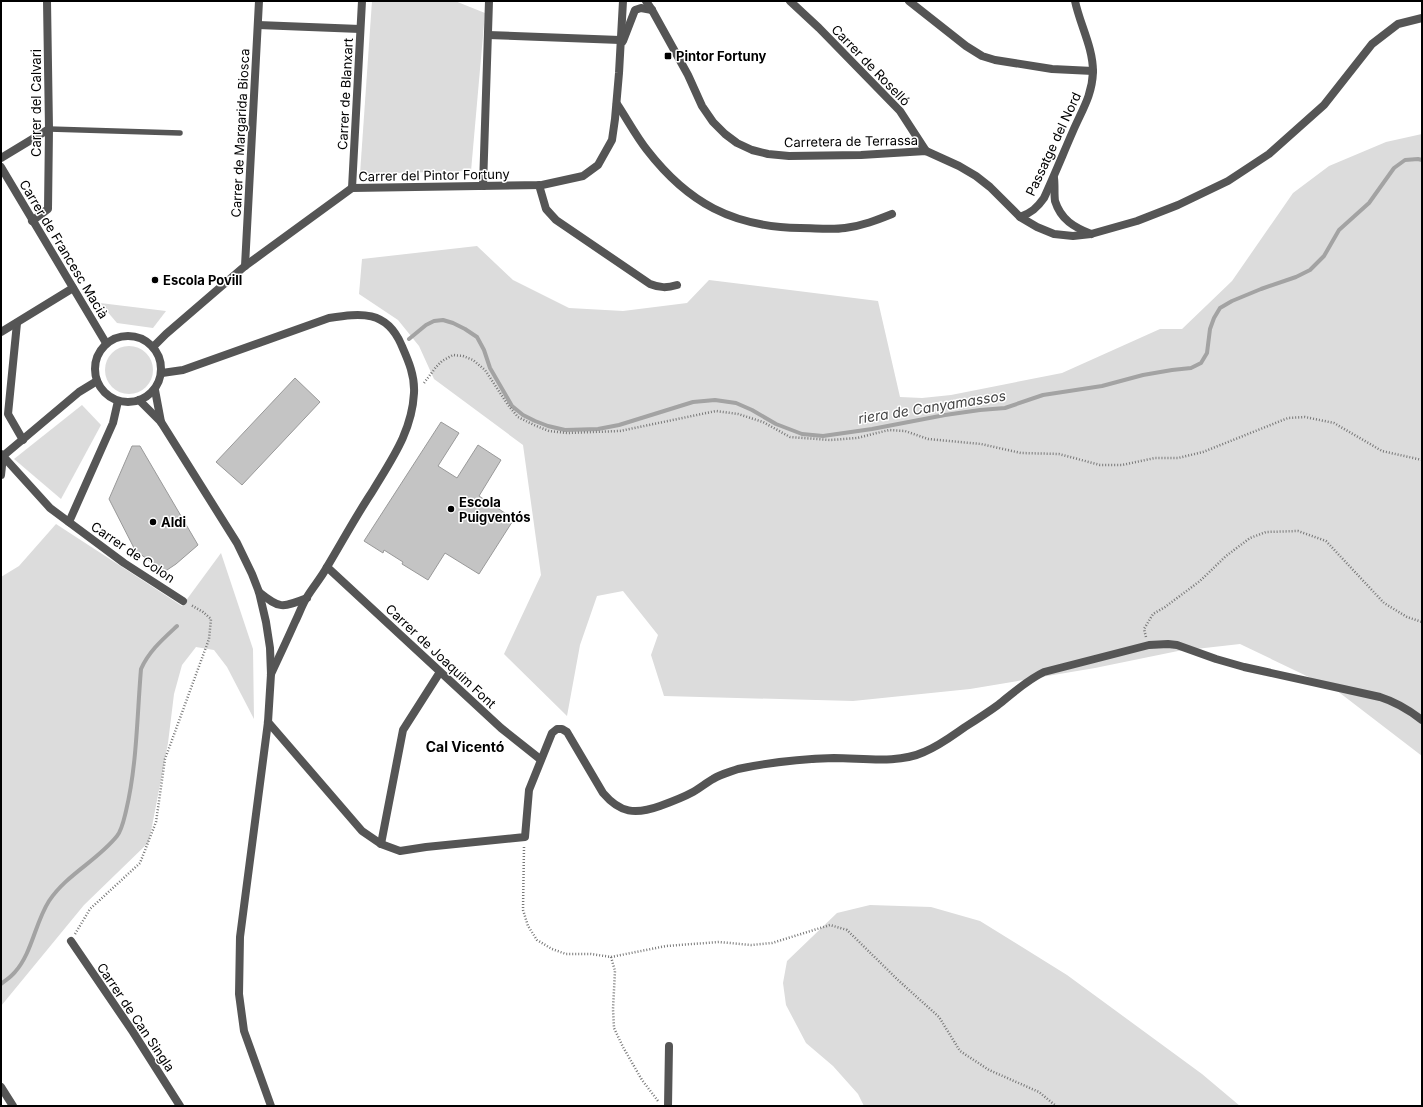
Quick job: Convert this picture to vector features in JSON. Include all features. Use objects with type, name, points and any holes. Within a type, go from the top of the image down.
[{"type":"street","name":"Carrer del Calvari","points":[[32,220],[48,209],[48,1]]},
{"type":"street","name":"Carrer de Margarida Biosca","points":[[245,266],[259,1]]},
{"type":"street","name":"Carrer de Blanxart","points":[[352,188],[362,1]]},
{"type":"street","points":[[483,186],[490,1]]},
{"type":"street","name":"Carrer del Pintor Fortuny","points":[[154,347],[166,334],[245,266],[352,188],[539,185],[583,176],[598,165],[612,140],[617,104],[623,1]]},
{"type":"street","name":"Carretera de Terrassa","points":[[646,1],[688,75],[702,106],[713,122],[725,134],[737,142],[752,150],[768,154],[789,156],[862,155],[926,151],[959,166],[976,176],[990,187],[1020,217],[1037,227],[1054,234],[1073,236],[1091,234],[1114,228],[1178,205],[1228,181],[1274,151],[1324,104],[1372,44],[1398,24],[1422,18]]},
{"type":"street","name":"Carrer de Roselló","points":[[790,1],[819,28],[900,111],[926,151]]},
{"type":"street","points":[[909,1],[966,46],[982,56],[995,60],[1052,69],[1093,70]]},
{"type":"street","name":"Passatge del Nord","points":[[1020,217],[1029,214],[1044,198],[1086,105],[1091,90],[1093,70],[1089,46],[1077,13],[1075,1]]},
{"type":"street","name":"Carrer del Pintor Fortuny","points":[[620,49],[635,10],[641,8],[652,10]]},
{"type":"street","points":[[258,25],[360,29]]},
{"type":"street","points":[[488,35],[620,40]]},
{"type":"street","points":[[617,104],[646,149],[664,170],[689,193],[712,208],[732,218],[754,224],[780,228],[845,228],[867,223],[892,214]]},
{"type":"street","points":[[1,158],[49,129]]},
{"type":"street","name":"Carrer de Francesc Macià","points":[[1,167],[106,343]]},
{"type":"street","points":[[1054,176],[1055,200],[1062,215],[1073,226],[1091,234]]},
{"type":"street","points":[[539,185],[546,209],[556,220],[650,284],[658,287],[677,285]]},
{"type":"street","points":[[1,332],[73,288]]},
{"type":"street","points":[[162,373],[184,370],[329,318],[351,314],[367,314],[379,318],[397,334],[413,375],[414,391],[410,418],[395,455],[307,598],[271,674]]},
{"type":"street","points":[[17,323],[8,414],[23,440]]},
{"type":"street","points":[[132,336],[140,337],[154,347],[160,359],[162,373],[155,390],[148,396],[129,402],[118,401],[106,394],[97,381],[95,368],[98,354],[106,343],[114,338],[132,336]]},
{"type":"street","points":[[1,475],[2,455],[23,440],[79,392],[97,381]]},
{"type":"street","points":[[155,390],[161,422]]},
{"type":"street","points":[[139,400],[161,422],[237,543],[259,592],[270,648],[271,674],[268,722],[240,937],[239,994],[244,1031],[271,1106]]},
{"type":"street","points":[[69,522],[112,423],[118,401]]},
{"type":"street","name":"Carrer de Colon","points":[[2,455],[50,508],[124,563],[184,601]]},
{"type":"street","name":"Carrer de Joaquim Font","points":[[327,567],[501,728],[540,759]]},
{"type":"street","points":[[259,592],[272,603],[283,606],[307,598]]},
{"type":"street","points":[[268,722],[362,831],[381,844],[400,852],[426,847],[525,837],[529,790],[540,759],[552,733],[557,729],[562,729],[567,732],[603,793],[609,800],[625,810],[641,812],[681,799],[712,779],[724,774],[765,764],[804,759],[874,759],[902,758],[917,755],[942,743],[995,707],[1036,676],[1044,672],[1149,645],[1168,644],[1177,646],[1244,667],[1380,697],[1393,701],[1404,707],[1422,720]]},
{"type":"street","points":[[381,844],[404,730],[440,672]]},
{"type":"street","name":"Carrer de Can Singla","points":[[71,941],[133,1032],[180,1106]]},
{"type":"street","points":[[668,1106],[669,1046]]},
{"type":"street","points":[[1,1087],[13,1106]]},
{"type":"lane","points":[[49,129],[180,133]]},
{"type":"path","points":[[414,391],[423,384],[442,361],[453,355],[463,356],[473,360],[485,370],[508,405],[518,416],[549,431],[567,433],[620,431],[716,411],[738,414],[763,422],[790,437],[830,440],[857,438],[889,430],[905,431],[928,439],[981,444],[1021,453],[1060,454],[1100,465],[1122,465],[1155,458],[1178,458],[1203,452],[1288,418],[1305,417],[1334,423],[1382,451],[1422,460]]},
{"type":"path","points":[[1149,645],[1144,629],[1152,614],[1165,607],[1200,581],[1226,556],[1250,538],[1266,532],[1298,531],[1326,540],[1384,603],[1407,617],[1422,622]]},
{"type":"path","points":[[71,941],[90,909],[140,863],[156,822],[165,758],[209,639],[211,619],[203,612],[184,601]]},
{"type":"path","points":[[525,837],[523,910],[528,926],[537,940],[552,949],[566,954],[592,954],[611,957],[666,946],[719,942],[751,946],[772,944],[830,925],[847,930],[898,980],[939,1017],[960,1051],[989,1070],[1039,1092],[1056,1106]]},
{"type":"path","points":[[611,957],[615,971],[613,1009],[614,1028],[642,1080],[662,1106]]},
{"type":"shaded area","points":[[372,1],[455,1],[485,13],[471,171],[360,174]]},
{"type":"shaded area","points":[[1422,134],[1422,756],[1336,690],[1240,644],[1178,651],[1095,668],[970,689],[853,701],[664,696],[651,655],[658,635],[623,591],[597,596],[580,645],[567,716],[504,654],[541,575],[523,445],[434,379],[419,346],[398,320],[359,294],[362,259],[477,246],[513,280],[569,308],[623,311],[687,303],[709,280],[878,301],[900,397],[922,398],[951,395],[1062,373],[1160,329],[1182,329],[1232,281],[1293,193],[1329,166],[1386,142]]},
{"type":"shaded area","points":[[100,303],[166,311],[153,328],[117,323]]},
{"type":"shaded area","points":[[124,346],[134,346],[146,353],[153,365],[153,375],[146,387],[134,394],[124,394],[116,390],[109,383],[105,375],[105,365],[109,357],[116,350]]},
{"type":"shaded area","points":[[82,405],[101,425],[61,499],[14,459]]},
{"type":"shaded area","points":[[56,524],[182,606],[221,553],[253,649],[254,719],[227,667],[214,650],[196,647],[182,665],[174,694],[168,743],[149,842],[84,905],[1,1006],[1,577],[19,566]]},
{"type":"shaded area","points":[[870,905],[931,907],[980,921],[1067,975],[1202,1074],[1240,1106],[864,1106],[858,1094],[833,1066],[806,1043],[786,1005],[783,983],[787,961],[837,913]]},
{"type":"building","points":[[295,378],[320,402],[242,485],[216,462]]},
{"type":"building","points":[[441,422],[459,433],[438,466],[457,478],[478,445],[501,460],[479,496],[514,519],[479,574],[445,553],[428,580],[402,564],[403,562],[384,550],[383,553],[364,541]]},
{"type":"building","name":"Aldi","points":[[132,446],[140,446],[198,545],[164,572],[135,550],[109,499]]},
{"type":"waterway","name":"riera de Canyamassos","points":[[409,339],[426,325],[434,321],[443,320],[465,329],[477,337],[484,350],[490,368],[512,406],[523,415],[535,421],[565,430],[598,429],[619,425],[693,402],[715,400],[736,403],[752,410],[776,424],[802,434],[823,436],[872,429],[945,415],[1005,408],[1043,395],[1102,386],[1143,375],[1191,368],[1201,363],[1207,353],[1210,329],[1220,308],[1232,301],[1296,277],[1310,270],[1324,256],[1339,230],[1369,203],[1394,168],[1405,160],[1422,160]]},
{"type":"waterway","name":"riera de Canyamassos","points":[[1,984],[15,972],[26,956],[44,910],[56,891],[109,845],[120,831],[130,794],[136,740],[141,669],[152,651],[177,626]]},
{"type":"place","name":"Pintor Fortuny","points":[[668,56]]},
{"type":"place","name":"Escola Povill","points":[[155,280]]},
{"type":"place","name":"Escola Puigventós","points":[[451,509]]},
{"type":"place","name":"Aldi","points":[[153,522]]},
{"type":"district","name":"Cal Vicentó","points":[[465,747]]}]
